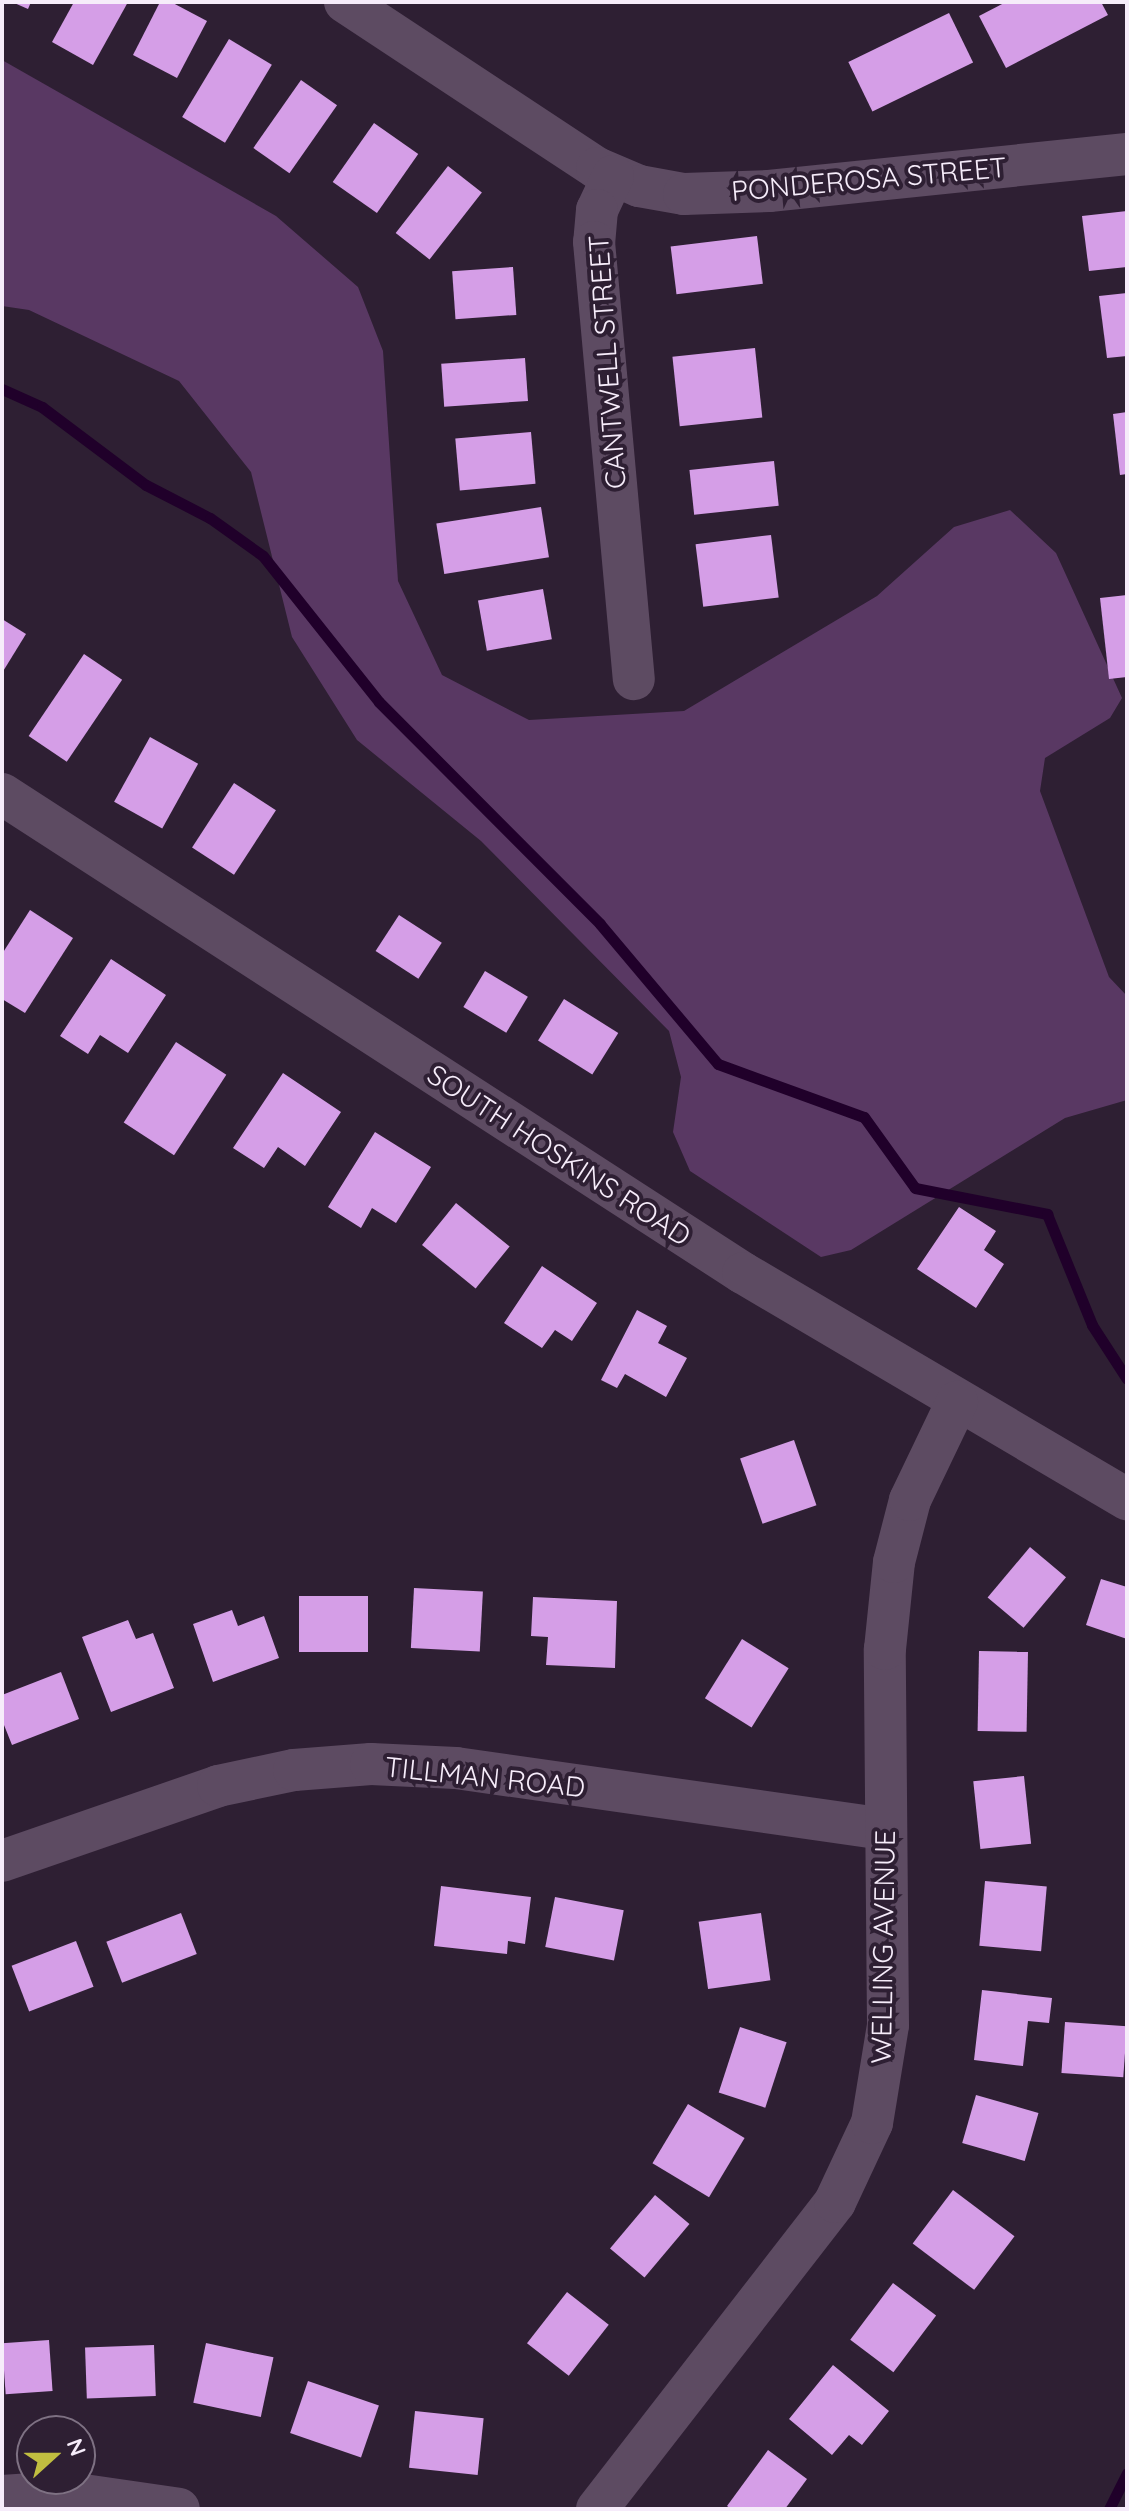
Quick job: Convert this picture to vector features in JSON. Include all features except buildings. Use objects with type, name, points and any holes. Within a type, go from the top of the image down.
[{"type":"street","points":[[345,2],[613,176]]},
{"type":"street","name":"PONDEROSA STREET","points":[[613,176],[684,194],[769,191],[1127,154]]},
{"type":"street","name":"CANTWELL STREET","points":[[613,176],[597,210],[594,242],[634,679]]},
{"type":"street","name":"SOUTH HOSKINS ROAD","points":[[2,794],[743,1273],[957,1402],[1127,1499]]},
{"type":"street","name":"WELLING AVENUE","points":[[597,2509],[835,2202],[863,2150],[880,2092],[888,2025],[884,1829],[885,1649],[894,1562],[910,1500],[957,1402]]},
{"type":"street","name":"TILLMAN ROAD","points":[[2,1861],[218,1786],[294,1770],[371,1764],[456,1768],[884,1829]]},
{"type":"street","points":[[2,2496],[63,2492],[179,2509]]},
{"type":"shaded area","points":[[2,60],[276,216],[358,287],[383,351],[398,581],[442,675],[529,720],[684,711],[877,596],[954,527],[1010,510],[1056,553],[1122,698],[1110,718],[1045,758],[1040,791],[1109,977],[1127,996],[1127,1100],[1065,1118],[851,1250],[821,1257],[690,1171],[673,1132],[681,1077],[669,1031],[481,841],[357,740],[292,637],[251,472],[179,381],[29,310],[2,306]]},
{"type":"waterway","points":[[2,389],[42,407],[146,485],[210,518],[263,556],[379,702],[600,924],[718,1064],[864,1117],[915,1188],[1047,1214],[1092,1325],[1127,1379]]},
{"type":"waterway","points":[[1109,2509],[1127,2473]]}]
